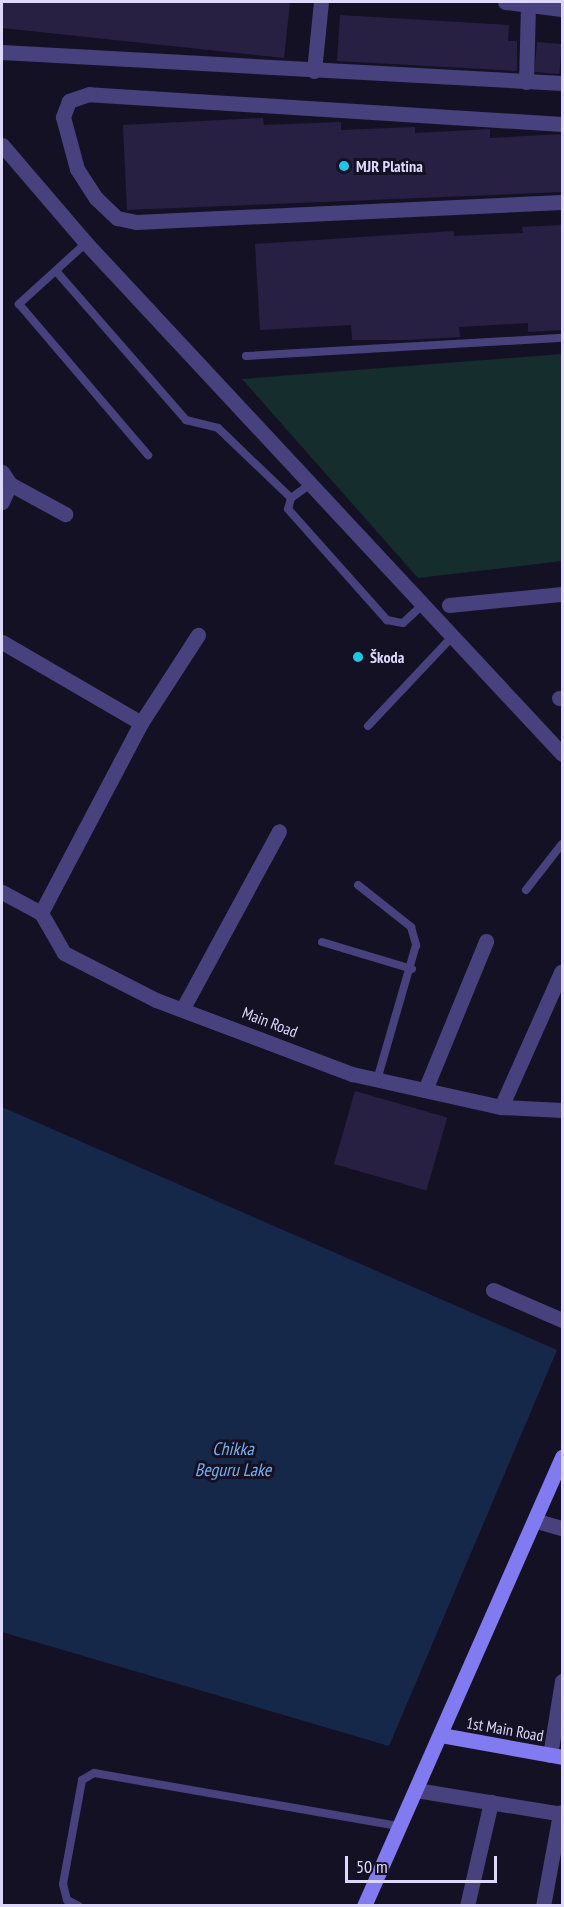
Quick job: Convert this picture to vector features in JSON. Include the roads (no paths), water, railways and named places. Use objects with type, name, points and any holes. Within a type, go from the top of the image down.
[{"type":"street","points":[[314,72],[321,2]]},
{"type":"street","points":[[505,2],[562,9]]},
{"type":"street","points":[[526,82],[528,4]]},
{"type":"street","points":[[2,52],[314,72],[562,83]]},
{"type":"street","points":[[562,124],[89,94],[69,101],[63,117],[77,169],[96,198],[117,218],[136,222],[562,202]]},
{"type":"street","points":[[2,146],[86,243],[421,606],[562,754]]},
{"type":"street","points":[[2,502],[6,478],[65,514]]},
{"type":"street","points":[[449,605],[562,594]]},
{"type":"street","points":[[2,892],[41,913],[141,723],[198,635]]},
{"type":"street","points":[[2,642],[141,723]]},
{"type":"street","points":[[183,1008],[279,831]]},
{"type":"street","name":"Main Road","points":[[41,913],[64,953],[156,1000],[377,1080],[501,1107],[562,1110]]},
{"type":"street","points":[[425,1090],[486,941]]},
{"type":"street","points":[[501,1107],[561,972]]},
{"type":"street","points":[[493,1290],[562,1320]]},
{"type":"street","points":[[366,1904],[537,1521],[562,1457]]},
{"type":"street","points":[[537,1521],[562,1528]]},
{"type":"street","points":[[556,1756],[562,1681]]},
{"type":"street","name":"1st Main Road","points":[[441,1736],[556,1756]]},
{"type":"street","points":[[416,1790],[561,1814],[543,1905]]},
{"type":"street","points":[[466,1905],[491,1802]]},
{"type":"lane","points":[[86,243],[19,304],[148,455]]},
{"type":"lane","points":[[56,271],[186,420],[218,428],[291,498]]},
{"type":"lane","points":[[246,356],[562,338]]},
{"type":"lane","points":[[309,485],[291,498],[288,509],[387,620],[403,623],[421,606]]},
{"type":"lane","points":[[368,726],[451,638]]},
{"type":"lane","points":[[526,890],[562,844]]},
{"type":"lane","points":[[358,885],[411,927],[416,945],[412,969],[377,1080]]},
{"type":"lane","points":[[322,942],[412,969]]},
{"type":"lane","points":[[79,1905],[67,1899],[63,1884],[82,1780],[94,1773],[399,1826]]},
{"type":"water","name":"Chikka Beguru Lake","points":[[2,1107],[557,1350],[389,1746],[2,1632]]},
{"type":"place","name":"MJR Platina","points":[[344,166]]},
{"type":"place","name":"Škoda","points":[[358,657]]}]
